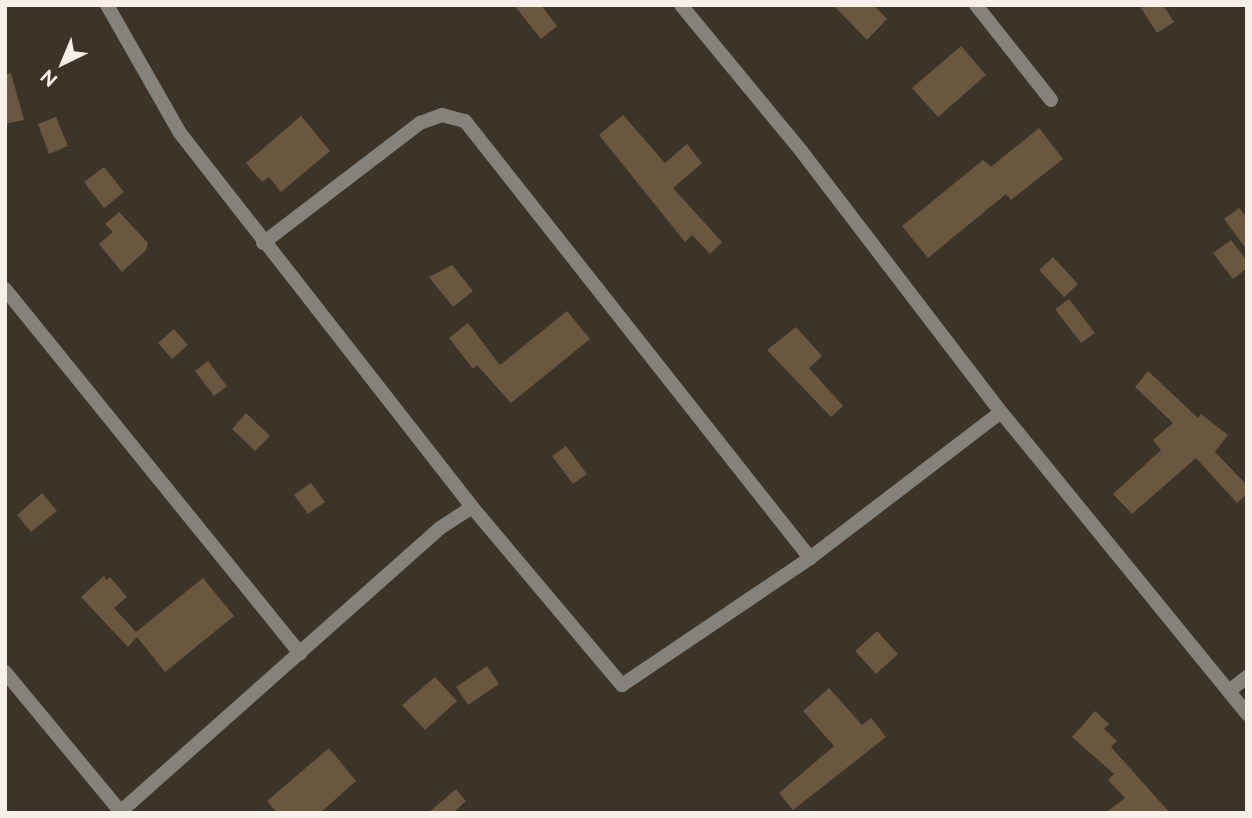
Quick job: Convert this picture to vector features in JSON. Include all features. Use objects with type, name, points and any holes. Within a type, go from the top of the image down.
[{"type":"street","points":[[107,5],[180,133],[263,243],[472,507],[622,685],[810,558],[1001,412]]},
{"type":"street","points":[[681,5],[802,152],[1001,412],[1247,714]]},
{"type":"street","points":[[976,5],[1051,100]]},
{"type":"street","points":[[263,243],[420,123],[443,115],[466,121],[810,558]]},
{"type":"street","points":[[5,289],[300,653]]},
{"type":"street","points":[[5,672],[120,812],[440,528],[472,507]]},
{"type":"street","points":[[1229,691],[1247,677]]},
{"type":"building","points":[[514,5],[541,5],[557,26],[541,39]]},
{"type":"building","points":[[833,5],[874,5],[887,19],[867,40]]},
{"type":"building","points":[[1139,5],[1163,5],[1174,22],[1157,33]]},
{"type":"building","points":[[961,46],[986,75],[938,117],[912,88]]},
{"type":"building","points":[[11,73],[24,120],[5,124],[5,74]]},
{"type":"building","points":[[623,115],[665,163],[687,144],[702,163],[673,188],[722,242],[710,254],[692,235],[685,242],[599,135]]},
{"type":"building","points":[[301,116],[330,151],[281,192],[269,177],[262,182],[246,163]]},
{"type":"building","points":[[56,117],[68,146],[49,154],[38,124]]},
{"type":"building","points":[[1039,128],[1063,159],[1011,200],[1006,194],[928,258],[902,226],[983,160],[991,167]]},
{"type":"building","points":[[104,167],[124,192],[104,208],[84,182]]},
{"type":"building","points":[[1239,208],[1247,218],[1247,250],[1224,219]]},
{"type":"building","points":[[119,212],[148,243],[146,250],[122,272],[99,244],[113,232],[105,224]]},
{"type":"building","points":[[1231,240],[1247,261],[1247,268],[1233,279],[1213,253]]},
{"type":"building","points":[[1053,257],[1078,284],[1064,297],[1039,270]]},
{"type":"building","points":[[452,265],[473,291],[453,307],[429,277]]},
{"type":"building","points":[[1069,299],[1095,333],[1081,343],[1055,309]]},
{"type":"building","points":[[567,311],[590,339],[511,403],[477,365],[473,369],[449,338],[468,323],[500,365]]},
{"type":"building","points":[[796,327],[822,356],[809,368],[843,406],[831,417],[767,350]]},
{"type":"building","points":[[174,329],[188,345],[172,359],[158,343]]},
{"type":"building","points":[[208,361],[227,386],[214,396],[195,371]]},
{"type":"building","points":[[1148,371],[1198,418],[1201,414],[1228,435],[1215,452],[1247,485],[1247,494],[1237,503],[1196,458],[1132,514],[1113,494],[1161,450],[1153,440],[1173,423],[1135,387]]},
{"type":"building","points":[[246,413],[270,436],[255,451],[232,429]]},
{"type":"building","points":[[566,446],[587,474],[573,484],[552,456]]},
{"type":"building","points":[[311,483],[325,502],[308,514],[294,495]]},
{"type":"building","points":[[42,493],[57,511],[31,532],[17,515]]},
{"type":"building","points":[[104,576],[106,580],[110,577],[127,597],[114,608],[136,632],[203,578],[234,616],[165,672],[137,637],[128,647],[81,597]]},
{"type":"building","points":[[877,631],[898,654],[876,674],[855,651]]},
{"type":"building","points":[[487,666],[499,684],[468,705],[456,687]]},
{"type":"building","points":[[435,677],[457,701],[425,730],[402,705]]},
{"type":"building","points":[[829,688],[862,725],[871,718],[886,737],[793,810],[779,793],[834,746],[803,711]]},
{"type":"building","points":[[1095,711],[1109,724],[1104,729],[1117,741],[1111,747],[1170,813],[1105,813],[1125,798],[1108,780],[1114,774],[1072,737]]},
{"type":"building","points":[[329,748],[356,781],[320,813],[277,813],[267,801]]},
{"type":"building","points":[[456,789],[466,801],[453,813],[428,813]]}]
